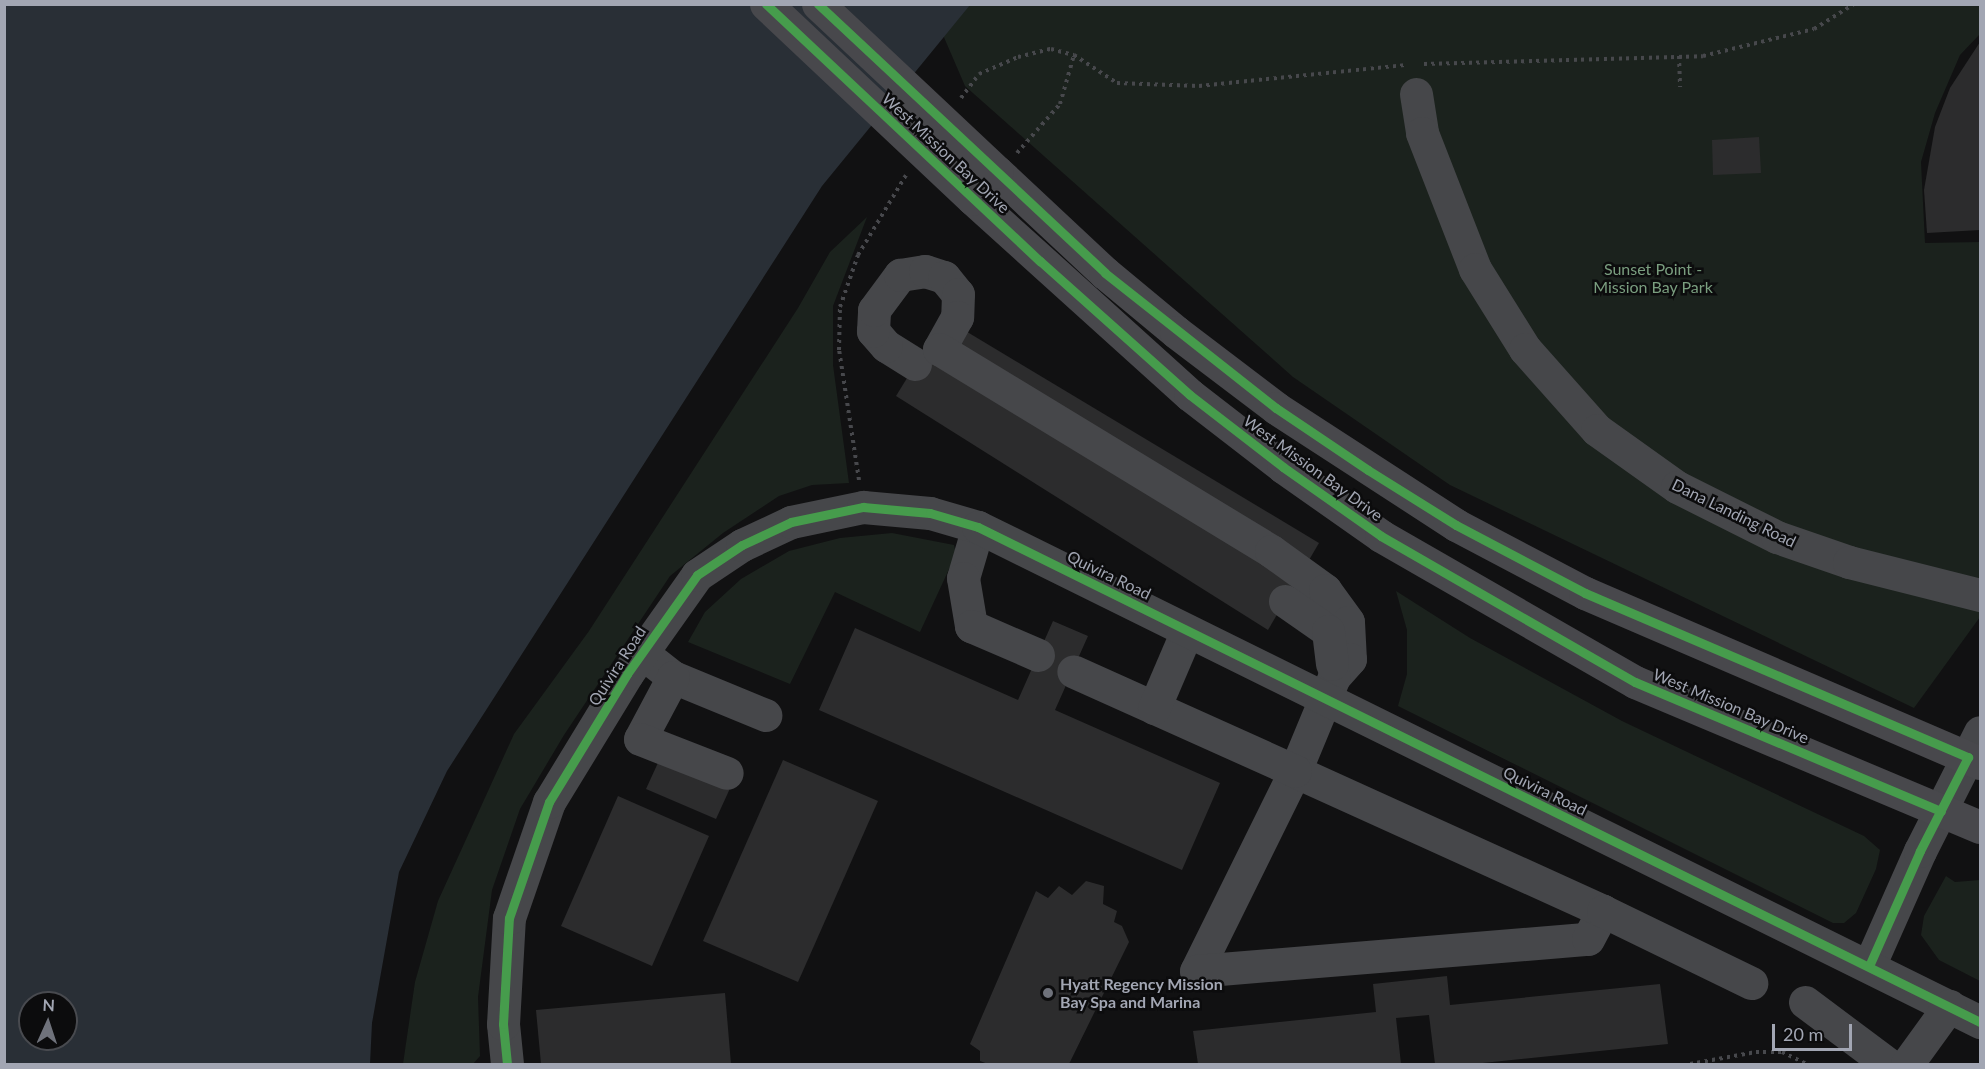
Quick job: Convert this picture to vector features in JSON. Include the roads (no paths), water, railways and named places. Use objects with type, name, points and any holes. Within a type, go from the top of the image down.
[{"type":"main road","name":"West Mission Bay Drive","points":[[766,4],[974,199],[1190,394],[1283,467],[1381,536],[1635,682],[1980,827]]},
{"type":"main road","name":"West Mission Bay Drive","points":[[818,4],[1006,164],[1105,273],[1276,408],[1456,525],[1585,593],[1976,750]]},
{"type":"street","name":"Dana Landing Road","points":[[1416,74],[1422,133],[1475,269],[1525,349],[1597,430],[1677,487],[1777,537],[1849,562],[1980,596]]},
{"type":"street","points":[[915,364],[886,346],[873,331],[874,310],[900,275],[925,271],[944,277],[958,294],[957,317],[939,349],[1271,551],[1325,590],[1348,622],[1350,659],[1330,688],[1295,771],[1196,971],[1588,939],[1603,911]]},
{"type":"street","name":"Quivira Road","points":[[507,1065],[503,1024],[508,918],[549,802],[642,652],[697,575],[742,545],[791,522],[863,507],[930,513],[978,527],[1187,631],[1330,688],[1980,1022]]},
{"type":"street","points":[[978,527],[963,578],[971,626],[1038,655]]},
{"type":"street","points":[[1285,601],[1328,630],[1330,688]]},
{"type":"street","points":[[1154,708],[1187,631]]},
{"type":"street","points":[[642,652],[673,677],[765,715]]},
{"type":"street","points":[[1073,671],[1603,911],[1752,983]]},
{"type":"street","points":[[673,677],[640,739],[727,773]]},
{"type":"street","points":[[1869,966],[1941,811],[1976,750]]},
{"type":"street","points":[[1805,1002],[1888,1065]]},
{"type":"street","points":[[1906,1065],[1949,1006]]},
{"type":"place","name":"Hyatt Regency Mission Bay Spa and Marina","points":[[1048,993]]},
{"type":"park label","name":"Sunset Point - Mission Bay Park","points":[[1653,278]]}]
